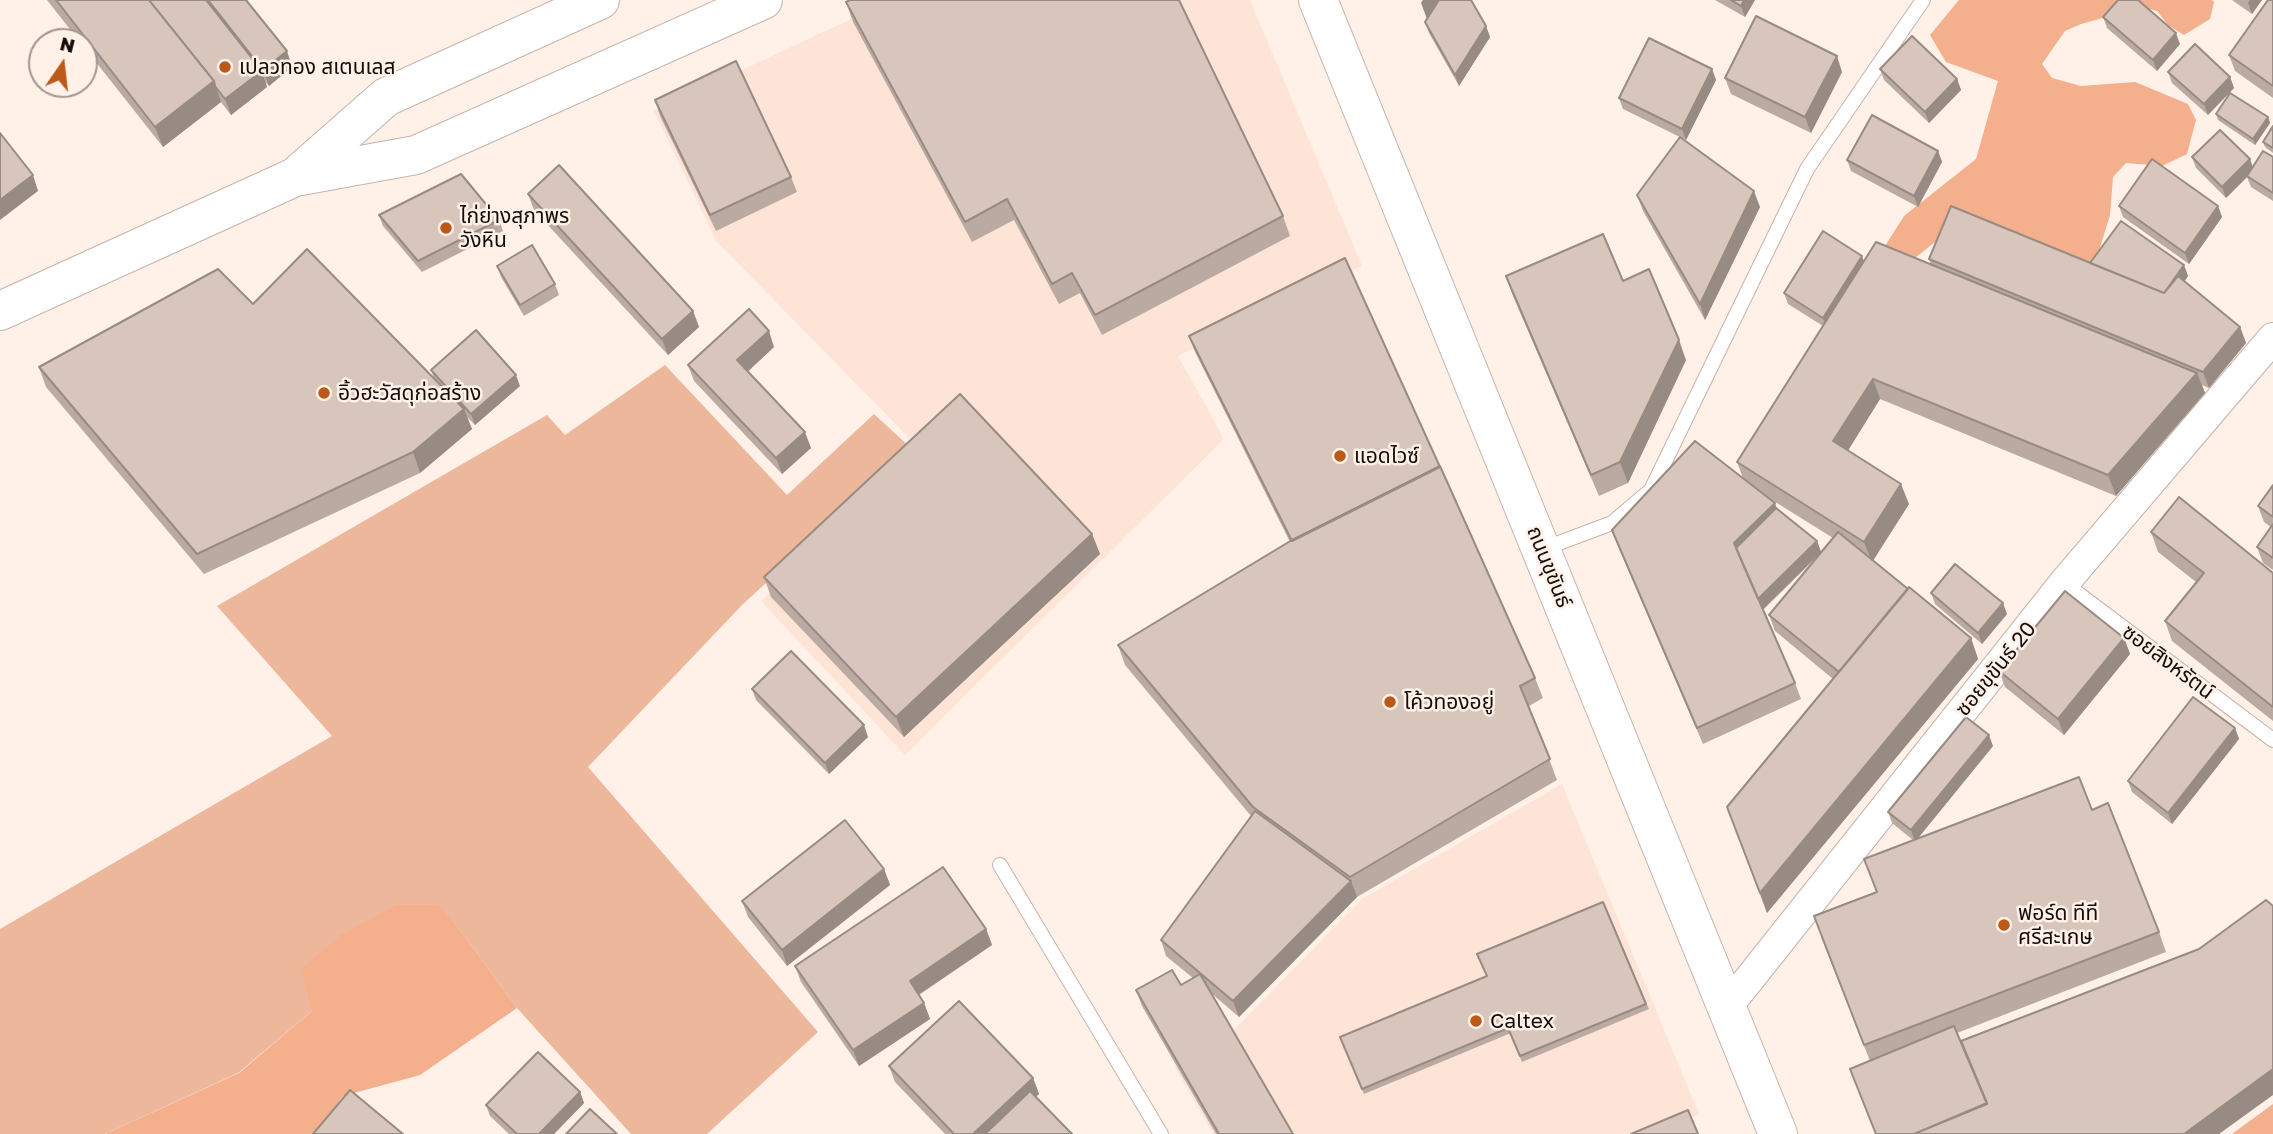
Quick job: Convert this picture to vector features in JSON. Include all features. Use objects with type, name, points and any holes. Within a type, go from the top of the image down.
[{"type":"main road","points":[[295,177],[386,97],[600,0]]},
{"type":"main road","points":[[0,311],[295,177],[416,155],[763,0]]},
{"type":"main road","name":"ถนนขุขันธ์","points":[[1318,0],[1779,1134]]},
{"type":"street","name":"ซอยขุขันธ์ 20","points":[[1727,1007],[2064,583],[2273,338]]},
{"type":"lane","points":[[1541,549],[1612,523],[1651,490],[1807,169],[1923,0]]},
{"type":"lane","name":"ซอยสิงหรัตน์","points":[[2064,583],[2273,740]]},
{"type":"lane","points":[[1000,865],[1161,1134]]},
{"type":"shaded area","points":[[892,0],[1250,0],[1362,266],[1178,356],[1224,439],[905,755],[761,601],[921,450],[716,241],[654,111]]},
{"type":"shaded area","points":[[1959,0],[2214,2],[2210,19],[2184,35],[2168,25],[2157,11],[2143,7],[2081,24],[2065,31],[2042,64],[2052,78],[2081,86],[2135,82],[2188,104],[2196,120],[2187,154],[2162,166],[2126,163],[2113,177],[2110,215],[2094,267],[1965,218],[1915,258],[1885,246],[1904,216],[1976,159],[1998,81],[1946,62],[1930,35]]},
{"type":"shaded area","points":[[665,365],[787,495],[874,414],[912,449],[742,605],[588,767],[818,1032],[707,1134],[631,1134],[517,1008],[461,931],[438,905],[396,905],[312,1011],[238,1073],[105,1134],[0,1134],[0,929],[332,736],[217,606],[547,415],[565,435]]},
{"type":"shaded area","points":[[1562,784],[1699,1114],[1657,1134],[1213,1134],[1175,1067],[1234,1030],[1362,899]]},
{"type":"shaded area","points":[[396,905],[439,905],[517,1008],[420,1075],[343,1096],[314,1134],[105,1134],[239,1073],[312,1011],[301,969],[341,935]]},
{"type":"shaded area","points":[[2273,1104],[2273,1134],[2232,1134]]},
{"type":"building","points":[[56,0],[149,0],[214,81],[155,127],[98,54],[98,28],[78,28]]},
{"type":"building","points":[[149,0],[206,0],[262,71],[225,99],[214,81]]},
{"type":"building","points":[[208,0],[246,0],[287,51],[263,70]]},
{"type":"building","points":[[1179,0],[1283,216],[1095,315],[1072,273],[1052,284],[1007,199],[965,222],[846,2]]},
{"type":"building","points":[[1439,0],[1471,0],[1486,26],[1455,75],[1425,22]]},
{"type":"building","points":[[1731,0],[1744,0],[1741,6]]},
{"type":"building","points":[[2118,0],[2138,0],[2176,33],[2153,60],[2103,17]]},
{"type":"building","points":[[2268,0],[2273,0],[2273,86],[2229,55]]},
{"type":"building","points":[[1756,16],[1837,56],[1805,117],[1725,78]]},
{"type":"building","points":[[1912,36],[1957,79],[1925,112],[1880,69]]},
{"type":"building","points":[[1649,38],[1712,69],[1682,129],[1619,98]]},
{"type":"building","points":[[2195,44],[2230,77],[2204,104],[2168,72]]},
{"type":"building","points":[[736,61],[791,177],[710,215],[655,100]]},
{"type":"building","points":[[2230,93],[2268,117],[2253,139],[2216,114]]},
{"type":"building","points":[[1872,115],[1938,151],[1914,196],[1847,160]]},
{"type":"building","points":[[2273,126],[2273,148],[2263,142]]},
{"type":"building","points":[[2220,130],[2250,159],[2222,187],[2192,157]]},
{"type":"building","points":[[0,133],[33,175],[0,200]]},
{"type":"building","points":[[1680,137],[1754,191],[1700,304],[1637,195]]},
{"type":"building","points":[[2263,151],[2273,157],[2273,193],[2247,176]]},
{"type":"building","points":[[2152,159],[2218,206],[2185,253],[2119,206]]},
{"type":"building","points":[[559,165],[693,311],[662,339],[528,194]]},
{"type":"building","points":[[461,174],[499,220],[418,261],[379,215]]},
{"type":"building","points":[[1951,206],[2164,293],[2178,276],[2240,327],[2203,372],[1929,259]]},
{"type":"building","points":[[2121,221],[2184,265],[2164,293],[2090,263]]},
{"type":"building","points":[[1823,231],[1862,256],[1823,318],[1784,293]]},
{"type":"building","points":[[1603,234],[1623,281],[1649,269],[1679,340],[1620,462],[1591,475],[1506,276]]},
{"type":"building","points":[[1876,242],[2197,373],[2108,475],[1873,379],[1833,441],[1901,484],[1864,542],[1737,462]]},
{"type":"building","points":[[532,245],[555,284],[520,305],[497,266]]},
{"type":"building","points":[[307,249],[464,409],[413,452],[197,554],[39,367],[218,269],[253,304]]},
{"type":"building","points":[[1345,258],[1440,467],[1292,541],[1189,336]]},
{"type":"building","points":[[749,309],[769,331],[737,360],[805,432],[776,458],[688,365]]},
{"type":"building","points":[[476,330],[516,375],[471,414],[431,370]]},
{"type":"building","points":[[960,394],[1092,534],[896,717],[764,577]]},
{"type":"building","points":[[1695,441],[1775,503],[1734,543],[1795,683],[1697,728],[1612,530]]},
{"type":"building","points":[[1440,466],[1535,678],[1520,686],[1550,759],[1350,877],[1253,807],[1118,645],[1292,540]]},
{"type":"building","points":[[2273,485],[2273,517],[2258,506]]},
{"type":"building","points":[[2179,497],[2273,573],[2273,707],[2165,621],[2204,573],[2151,532]]},
{"type":"building","points":[[1776,508],[1817,541],[1758,599],[1736,548]]},
{"type":"building","points":[[2273,524],[2273,558],[2257,547]]},
{"type":"building","points":[[1838,532],[1908,589],[1839,672],[1769,615]]},
{"type":"building","points":[[1955,564],[2003,603],[1978,633],[1931,593]]},
{"type":"building","points":[[1909,587],[1971,638],[1760,893],[1727,807]]},
{"type":"building","points":[[2065,591],[2124,638],[2058,719],[1999,671]]},
{"type":"building","points":[[791,651],[864,725],[825,763],[752,689]]},
{"type":"building","points":[[2193,697],[2235,728],[2168,813],[2128,781]]},
{"type":"building","points":[[1966,717],[1989,735],[1911,830],[1888,812]]},
{"type":"building","name":"ฟอร์ด ทีที ศรีสะเกษ","points":[[2079,777],[2092,810],[2108,803],[2159,932],[1864,1045],[1814,916],[1877,892],[1864,859]]},
{"type":"building","points":[[1255,811],[1351,881],[1233,1001],[1161,940]]},
{"type":"building","points":[[845,820],[884,869],[782,950],[742,901]]},
{"type":"building","points":[[943,867],[986,929],[910,981],[924,1003],[853,1050],[795,966]]},
{"type":"building","points":[[2266,900],[2273,906],[2273,1069],[2184,1134],[1914,1134],[1987,1103],[1961,1041],[2199,949]]},
{"type":"building","points":[[1603,902],[1646,1004],[1520,1056],[1508,1028],[1362,1089],[1340,1037],[1487,976],[1477,954]]},
{"type":"building","points":[[1172,970],[1181,985],[1200,974],[1293,1134],[1219,1134],[1136,990]]},
{"type":"building","points":[[959,1001],[1033,1078],[973,1134],[954,1134],[889,1066]]},
{"type":"building","points":[[1954,1026],[1987,1104],[1914,1134],[1876,1134],[1850,1069]]},
{"type":"building","points":[[538,1052],[580,1092],[539,1134],[517,1134],[486,1105]]},
{"type":"building","points":[[350,1090],[403,1134],[313,1134]]},
{"type":"building","points":[[1030,1091],[1072,1134],[985,1134]]},
{"type":"building","points":[[590,1109],[617,1134],[566,1134]]},
{"type":"building","points":[[1688,1110],[1698,1134],[1631,1134]]},
{"type":"place","name":"เปลวทอง สเตนเลส","points":[[225,67]]},
{"type":"place","name":"ไก่ย่างสุภาพร วังหิน","points":[[446,228]]},
{"type":"place","name":"อิ้วฮะวัสดุก่อสร้าง","points":[[324,393]]},
{"type":"place","name":"แอดไวซ์","points":[[1340,456]]},
{"type":"place","name":"โค้วทองอยู่","points":[[1390,702]]},
{"type":"place","name":"ฟอร์ด ทีที ศรีสะเกษ","points":[[2004,925]]},
{"type":"place","name":"Caltex","points":[[1476,1021]]}]
